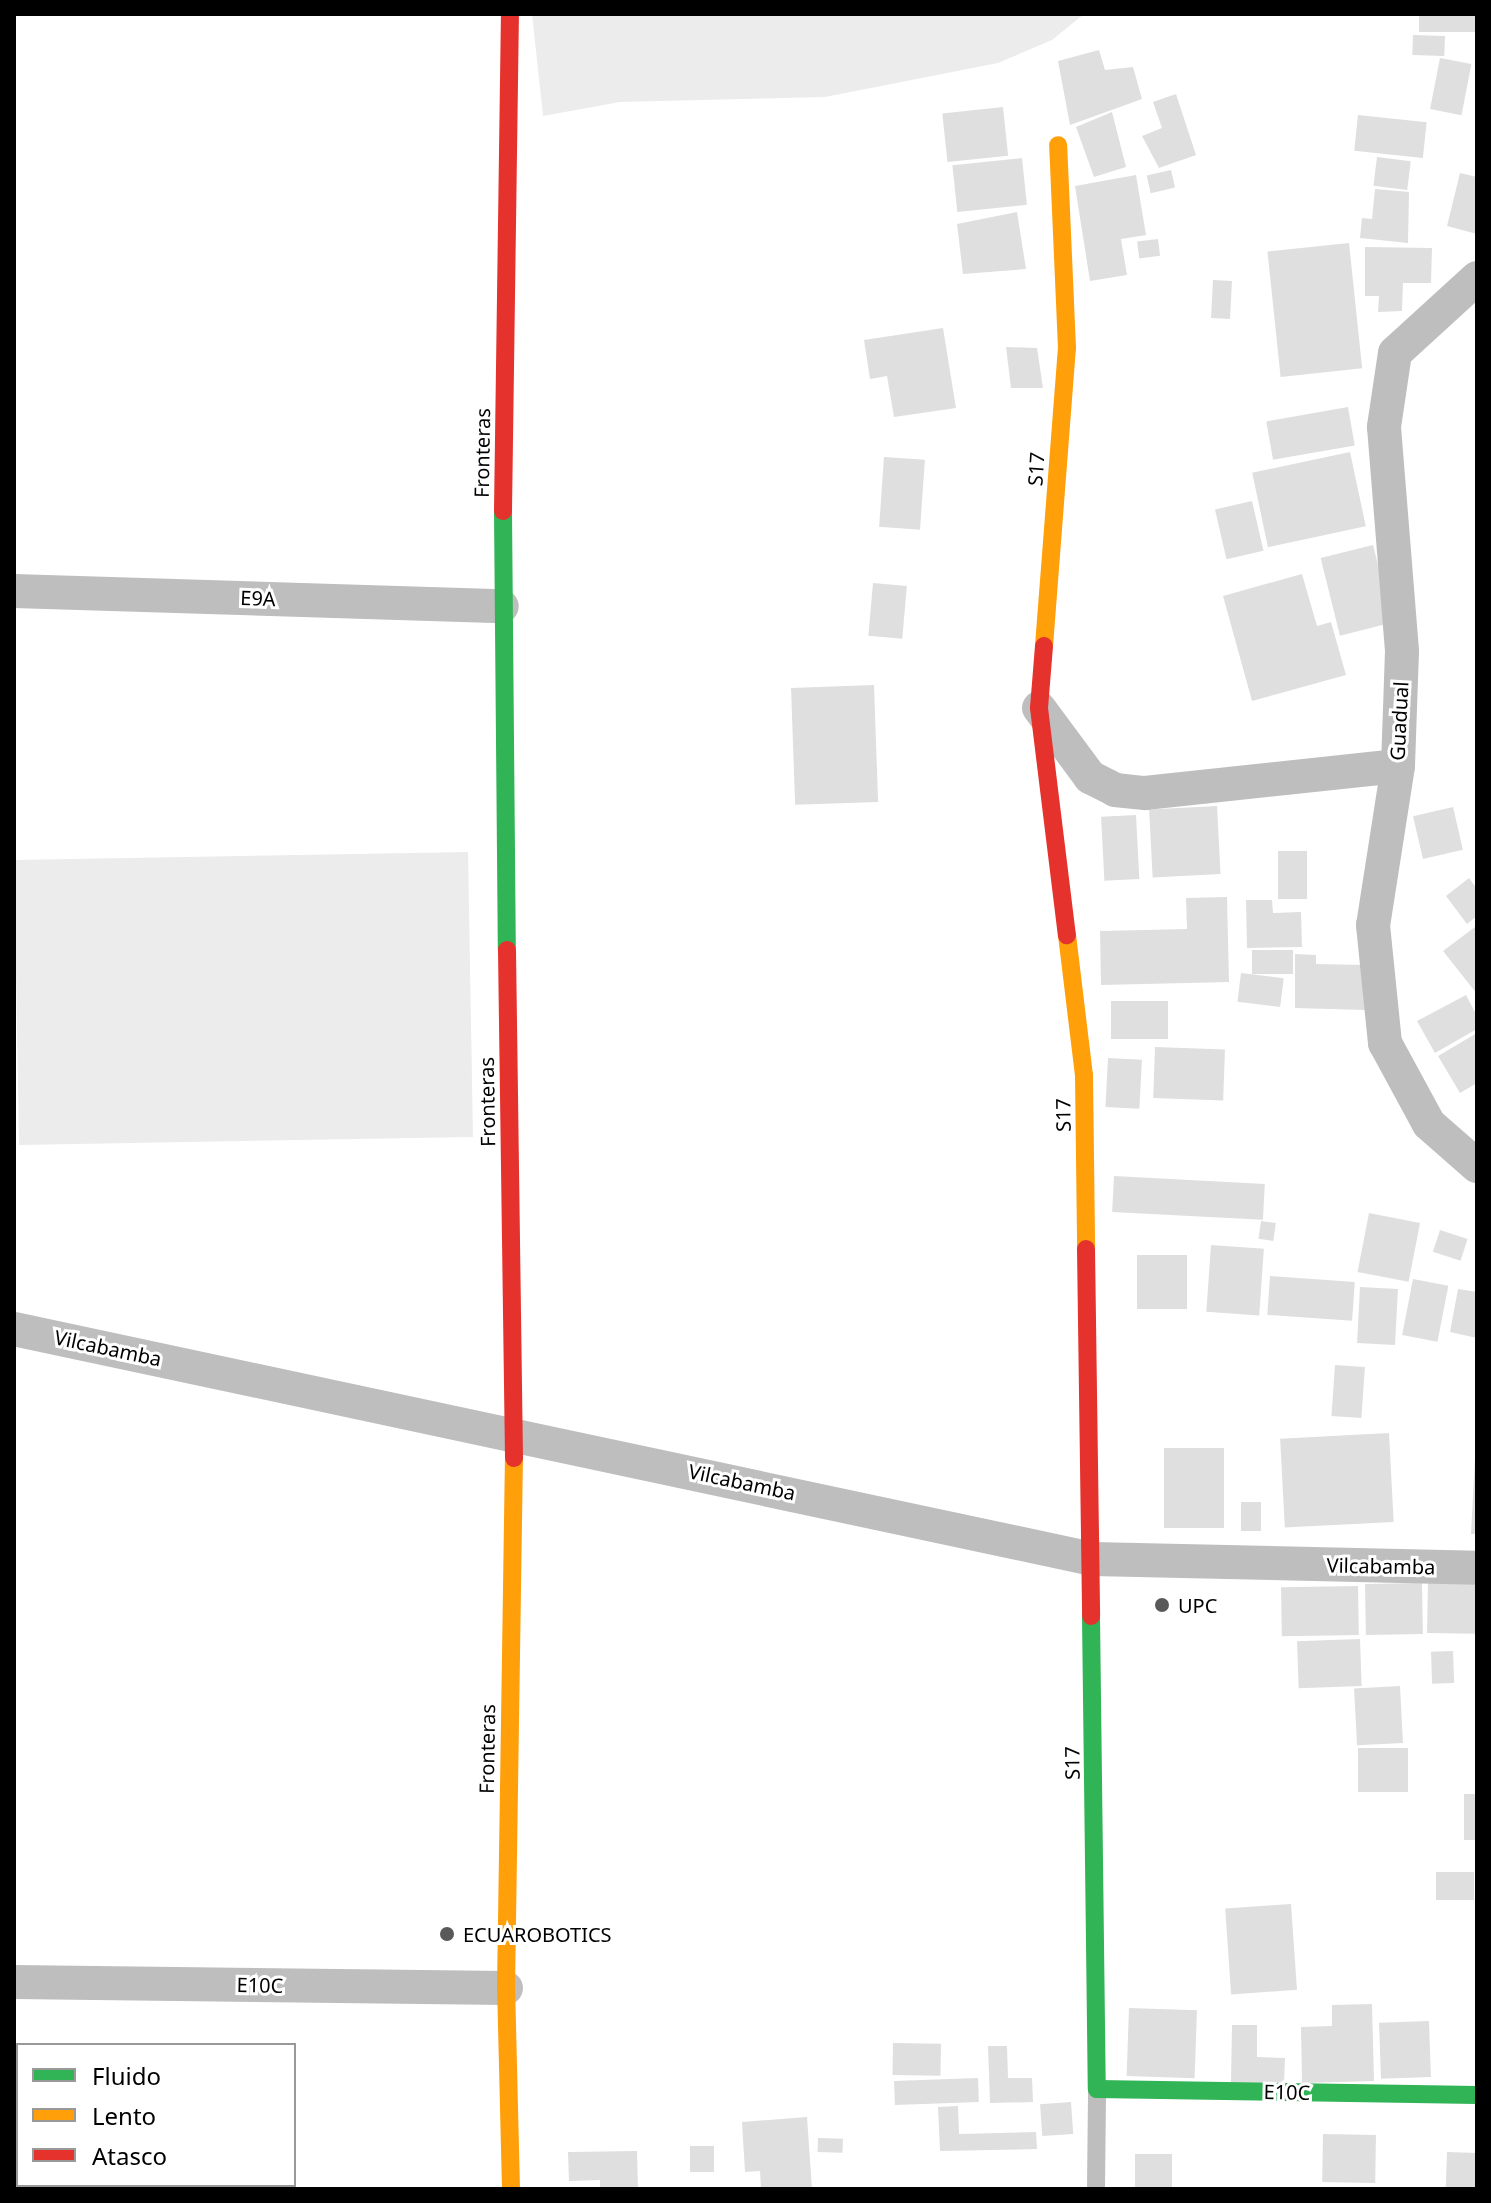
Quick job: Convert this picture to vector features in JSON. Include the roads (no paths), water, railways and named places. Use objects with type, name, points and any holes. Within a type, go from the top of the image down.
[{"type":"street","name":"Fronteras","points":[[510,14],[502,606],[514,1432],[506,1988],[511,2189]]},
{"type":"street","name":"S17","points":[[1058,145],[1067,348],[1039,708],[1084,1075],[1097,2089]]},
{"type":"street","name":"Guadual","points":[[1477,278],[1395,353],[1384,427],[1402,651],[1398,766],[1373,925],[1385,1043],[1429,1124],[1477,1166]]},
{"type":"street","name":"E9A","points":[[14,591],[502,606]]},
{"type":"street","points":[[1039,708],[1090,777],[1115,790],[1145,793],[1398,766]]},
{"type":"street","name":"Vilcabamba","points":[[14,1329],[514,1432],[1092,1559],[1477,1568]]},
{"type":"street","name":"E10C","points":[[14,1982],[506,1988]]},
{"type":"street","name":"E10C","points":[[1097,2089],[1477,2095]]},
{"type":"lane","points":[[1096,2189],[1097,2089]]},
{"type":"place","name":"UPC","points":[[1162,1605]]},
{"type":"place","name":"ECUAROBOTICS","points":[[447,1934]]}]
